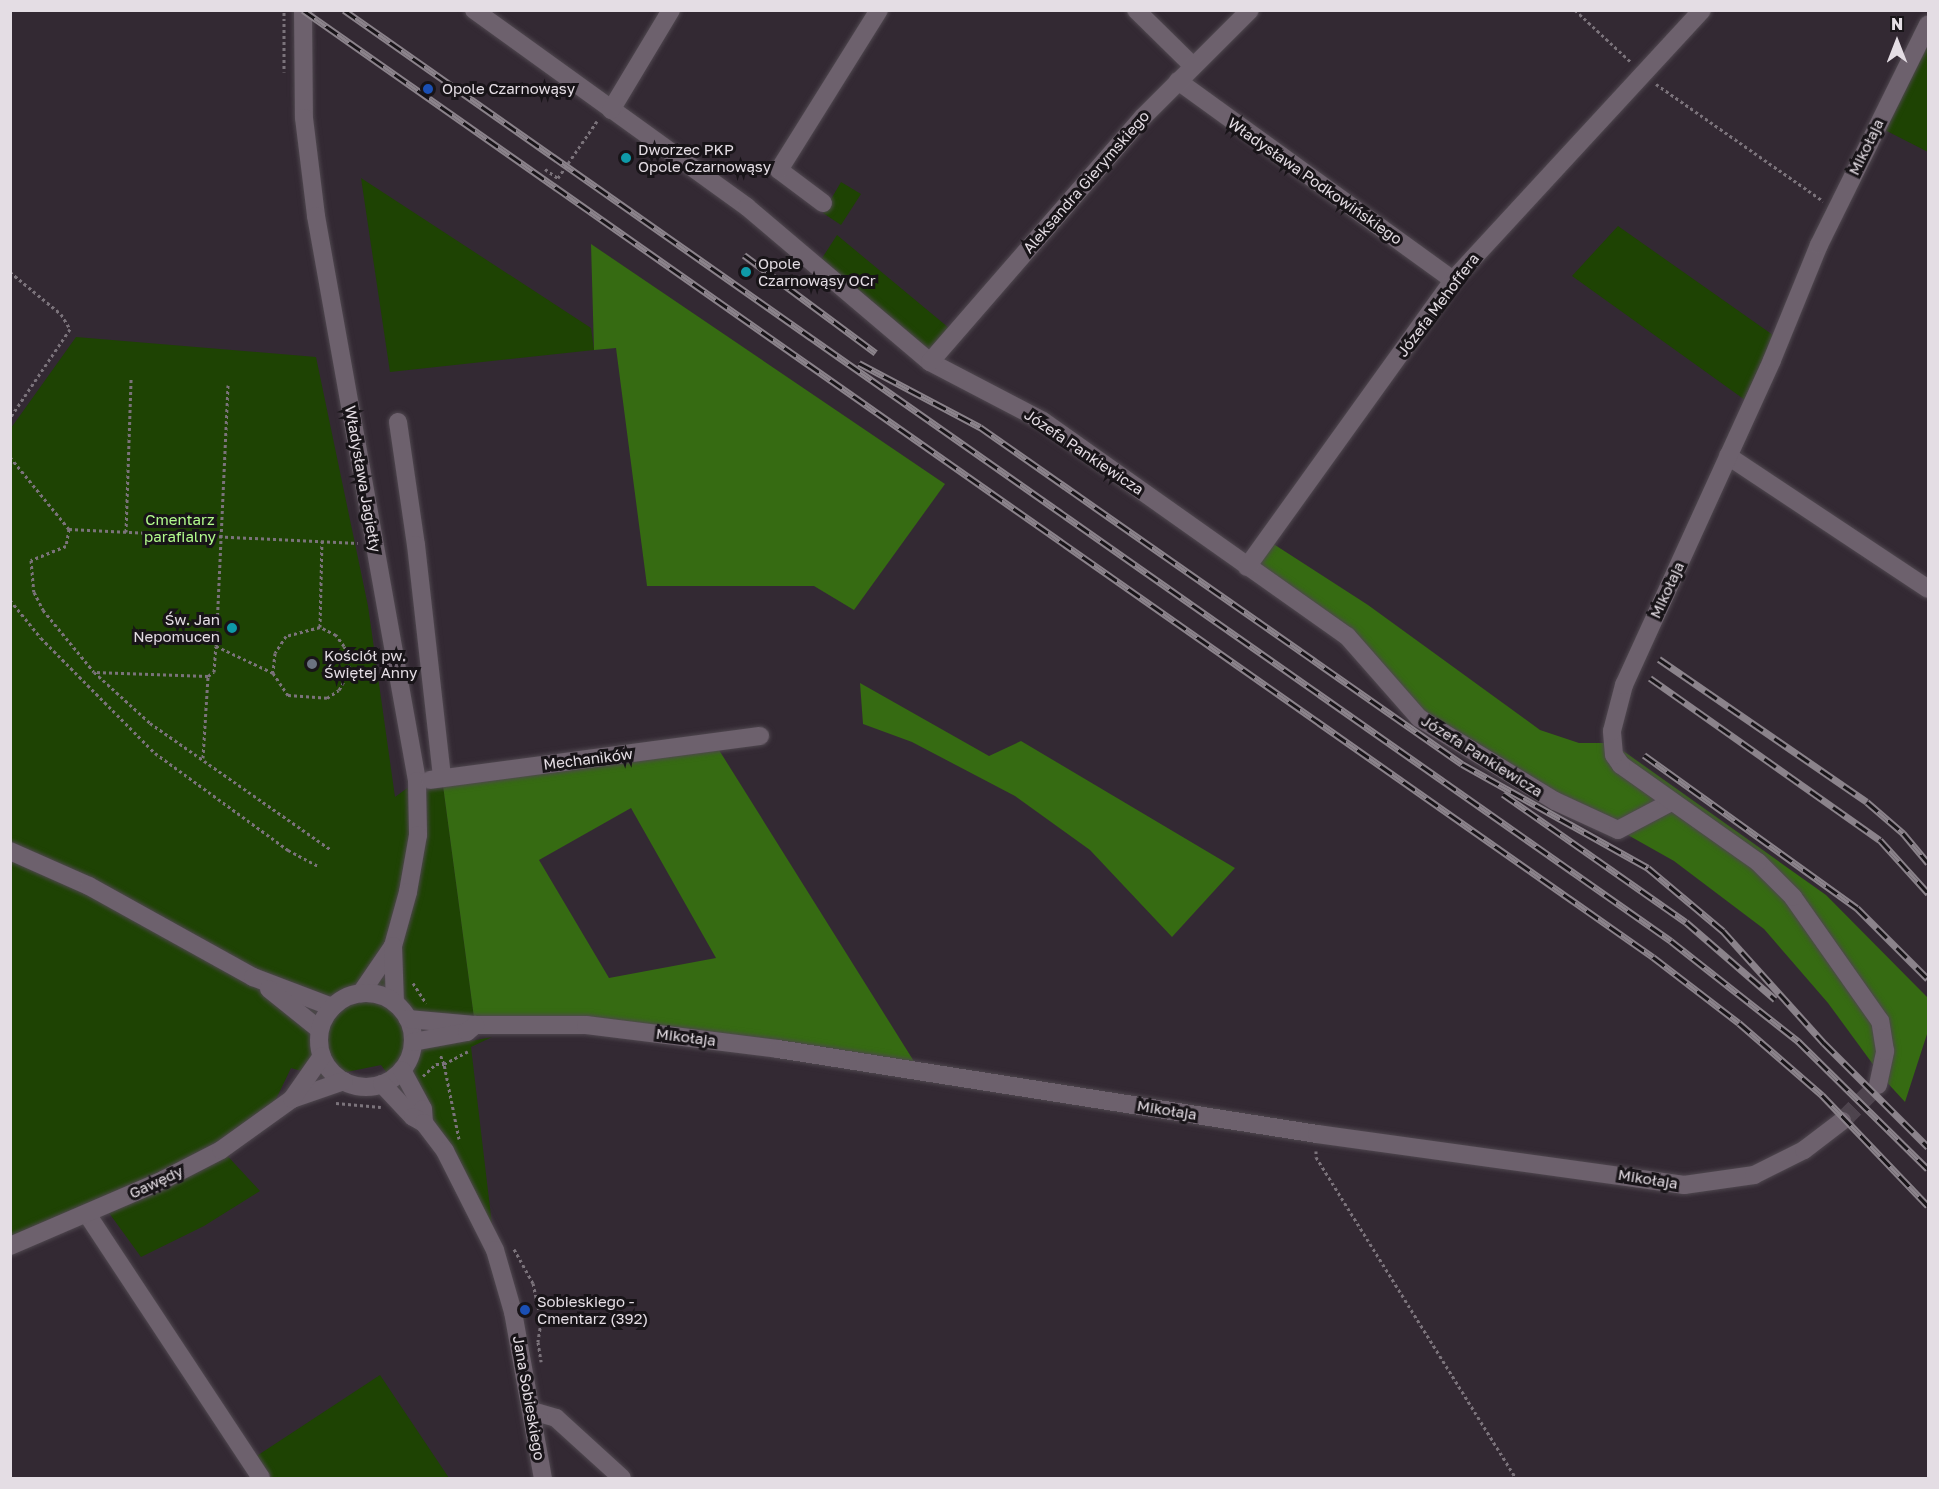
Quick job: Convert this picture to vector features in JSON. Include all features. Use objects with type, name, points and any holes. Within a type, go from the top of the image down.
[{"type":"street","name":"Władysława Jagiełły","points":[[303,10],[304,118],[316,216],[417,781],[418,835],[413,868],[393,946],[395,1002]]},
{"type":"street","name":"Józefa Pankiewicza","points":[[474,10],[747,207],[930,362],[1043,420],[1347,636],[1419,718],[1582,817],[1618,830],[1671,802]]},
{"type":"street","points":[[611,110],[671,10]]},
{"type":"street","points":[[823,203],[779,170],[879,10]]},
{"type":"street","points":[[1136,10],[1194,66]]},
{"type":"street","name":"Aleksandra Gierymskiego","points":[[930,362],[1178,81],[1250,10]]},
{"type":"street","name":"Józefa Mehoffera","points":[[1247,567],[1453,280],[1702,10]]},
{"type":"street","name":"Mikołaja","points":[[1878,1085],[1886,1051],[1880,1021],[1792,897],[1758,862],[1621,765],[1612,743],[1614,716],[1648,630],[1728,456],[1836,210],[1929,24]]},
{"type":"street","name":"Władysława Podkowińskiego","points":[[1178,81],[1453,280]]},
{"type":"street","points":[[398,422],[416,545],[442,778]]},
{"type":"street","points":[[1728,456],[1929,589]]},
{"type":"street","name":"Mechaników","points":[[417,781],[760,736]]},
{"type":"street","points":[[10,851],[89,886],[253,977],[332,1007]]},
{"type":"street","name":"Władysława Jagiełły","points":[[361,993],[393,946]]},
{"type":"street","points":[[253,977],[320,1030]]},
{"type":"street","points":[[361,993],[395,1002],[408,1019],[413,1042],[402,1070],[382,1084],[369,1086],[344,1081],[322,1056],[320,1030],[332,1007],[361,993]]},
{"type":"street","name":"Mikołaja","points":[[408,1019],[476,1025],[586,1025],[755,1046],[1317,1134],[1684,1185],[1754,1175],[1804,1150],[1842,1121]]},
{"type":"street","name":"Mikołaja","points":[[413,1042],[467,1032],[476,1025]]},
{"type":"street","name":"Gawędy","points":[[292,1099],[322,1056]]},
{"type":"street","name":"Jana Sobieskiego","points":[[402,1070],[423,1109],[424,1123]]},
{"type":"street","name":"Gawędy","points":[[10,1246],[87,1214],[221,1150],[292,1099],[344,1081]]},
{"type":"street","name":"Jana Sobieskiego","points":[[382,1084],[413,1117],[424,1123],[445,1151],[495,1250],[513,1312],[543,1479]]},
{"type":"street","points":[[87,1214],[261,1479]]},
{"type":"street","points":[[532,1411],[556,1418],[622,1479]]},
{"type":"path","points":[[283,25],[284,10]]},
{"type":"path","points":[[1575,10],[1643,74],[1836,210]]},
{"type":"path","points":[[545,169],[558,178],[601,115],[611,110]]},
{"type":"path","points":[[10,272],[62,314],[70,329],[10,418]]},
{"type":"path","points":[[126,532],[131,378]]},
{"type":"path","points":[[94,672],[208,676],[214,672],[224,537],[228,385]]},
{"type":"path","points":[[10,457],[69,529],[361,542]]},
{"type":"path","points":[[69,529],[66,546],[31,560],[34,592],[43,610],[94,672],[150,723],[330,849]]},
{"type":"path","points":[[321,627],[322,541]]},
{"type":"path","points":[[10,600],[41,638],[155,753],[288,850],[318,866]]},
{"type":"path","points":[[216,646],[273,673],[288,695],[327,698],[339,690],[348,674],[350,659],[336,635],[321,627],[286,636],[275,653],[273,673]]},
{"type":"path","points":[[203,758],[208,676]]},
{"type":"path","points":[[408,974],[432,1010]]},
{"type":"path","points":[[417,1085],[427,1071],[477,1047]]},
{"type":"path","points":[[440,1050],[461,1147]]},
{"type":"path","points":[[331,1102],[385,1107]]},
{"type":"path","points":[[1317,1134],[1316,1157],[1516,1479]]},
{"type":"green space","points":[[1928,24],[1928,152],[1877,126]]},
{"type":"green space","points":[[361,178],[591,328],[594,350],[390,372]]},
{"type":"green space","points":[[841,182],[861,194],[841,225],[823,213]]},
{"type":"green space","points":[[1618,226],[1780,340],[1752,405],[1572,276]]},
{"type":"green space","points":[[837,235],[955,333],[930,362],[817,266]]},
{"type":"green space","points":[[591,244],[945,484],[854,610],[814,586],[647,586],[616,348],[594,350]]},
{"type":"green space","name":"Cmentarz parafialny","points":[[76,337],[316,357],[368,606],[395,797],[417,781],[442,778],[475,1025],[471,1041],[492,1037],[471,1047],[495,1250],[445,1151],[381,1065],[322,1077],[291,1068],[267,1118],[222,1150],[260,1191],[204,1226],[141,1257],[104,1206],[11,1246],[11,428]]},
{"type":"green space","points":[[1269,541],[1368,605],[1540,730],[1579,743],[1612,743],[1826,895],[1928,998],[1928,1031],[1905,1102],[1883,1078],[1828,1003],[1764,929],[1674,861],[1420,718],[1375,670],[1247,567]]},
{"type":"green space","points":[[860,683],[989,756],[1021,741],[1235,868],[1172,937],[1090,850],[1015,796],[912,742],[863,724]]},
{"type":"green space","points":[[714,742],[920,1071],[778,1049],[475,1025],[442,778]],"holes":[[[631,808],[716,958],[609,978],[539,860]]]},
{"type":"green space","points":[[380,1375],[449,1478],[261,1478],[249,1461]]},
{"type":"tunnel","points":[[1842,1121],[1878,1085]]},
{"type":"railway","points":[[303,10],[1653,957],[1739,1023],[1822,1095],[1928,1206]]},
{"type":"railway","points":[[344,10],[1671,941],[1798,1041],[1928,1169]]},
{"type":"railway","points":[[744,255],[876,353]]},
{"type":"railway","points":[[859,363],[980,427],[1462,764],[1648,868],[1723,931],[1824,1043],[1928,1147]]},
{"type":"railway","points":[[1659,659],[1867,802],[1903,833],[1928,863]]},
{"type":"railway","points":[[1650,678],[1880,840],[1928,893]]},
{"type":"railway","points":[[1644,755],[1857,908],[1928,979]]},
{"type":"railway","points":[[1503,794],[1686,922],[1775,999]]},
{"type":"place","name":"Opole Czarnowąsy","points":[[428,89]]},
{"type":"place","name":"Dworzec PKP Opole Czarnowąsy","points":[[626,158]]},
{"type":"place","name":"Opole Czarnowąsy OCr","points":[[746,272]]},
{"type":"place","name":"Św. Jan Nepomucen","points":[[232,628]]},
{"type":"place","name":"Kościół pw. Świętej Anny","points":[[312,664]]},
{"type":"place","name":"Sobieskiego - Cmentarz (392)","points":[[525,1310]]}]
